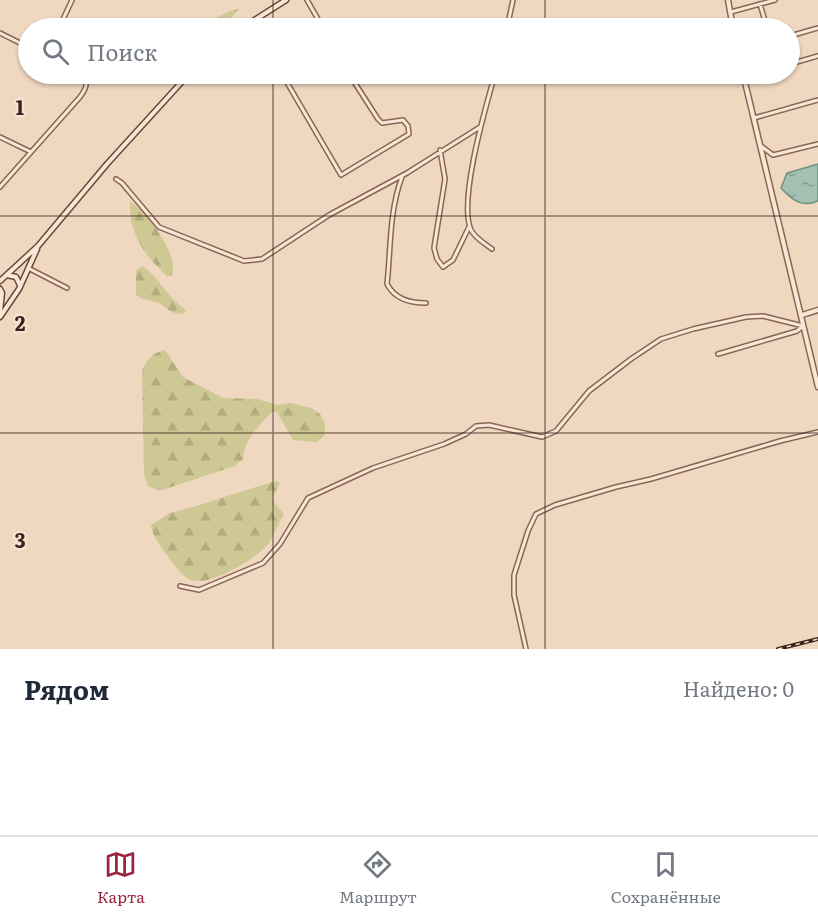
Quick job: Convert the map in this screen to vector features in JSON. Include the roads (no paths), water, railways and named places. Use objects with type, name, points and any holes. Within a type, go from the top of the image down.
[{"type":"main road","points":[[258,18],[286,0]]},
{"type":"main road","points":[[728,0],[731,18]]},
{"type":"main road","points":[[0,281],[38,246],[107,164],[180,84]]},
{"type":"main road","points":[[746,84],[818,387]]},
{"type":"main road","points":[[0,317],[17,293],[38,246]]},
{"type":"main road","points":[[6,275],[16,277],[20,285]]},
{"type":"main road","points":[[0,311],[1,292],[9,296],[17,293]]},
{"type":"main road","points":[[802,315],[818,310]]},
{"type":"street","points":[[64,18],[72,0]]},
{"type":"street","points":[[307,0],[317,18]]},
{"type":"street","points":[[509,18],[513,0]]},
{"type":"street","points":[[730,12],[775,0]]},
{"type":"street","points":[[760,4],[764,18]]},
{"type":"street","points":[[800,33],[818,28]]},
{"type":"street","points":[[0,33],[18,42]]},
{"type":"street","points":[[800,61],[818,56]]},
{"type":"street","points":[[0,187],[86,88],[86,84]]},
{"type":"street","points":[[288,84],[341,176],[409,134],[408,126],[403,120],[382,123],[356,84]]},
{"type":"street","points":[[492,84],[480,127],[467,198],[469,227],[474,236],[492,249]]},
{"type":"street","points":[[754,118],[818,100]]},
{"type":"street","points":[[116,179],[122,183],[159,227],[244,261],[262,259],[320,220],[403,176],[440,150],[480,127]]},
{"type":"street","points":[[0,137],[31,152]]},
{"type":"street","points":[[761,146],[773,155],[818,144]]},
{"type":"street","points":[[440,150],[445,179],[434,248],[437,259],[443,267],[453,260],[469,227]]},
{"type":"street","points":[[403,176],[396,192],[387,284],[392,294],[407,301],[426,303]]},
{"type":"street","points":[[28,268],[67,288]]},
{"type":"street","points":[[180,586],[200,590],[263,563],[280,544],[308,498],[373,468],[444,444],[466,434],[476,426],[489,425],[542,437],[556,431],[590,391],[661,339],[746,317],[763,316],[803,326]]},
{"type":"street","points":[[718,354],[797,331],[803,326]]},
{"type":"street","points":[[526,649],[514,595],[514,575],[536,514],[555,505],[616,487],[818,432]]},
{"type":"water","points":[[818,164],[818,201],[807,204],[798,202],[781,188],[787,173]]},
{"type":"railway","points":[[778,649],[818,639]]}]
